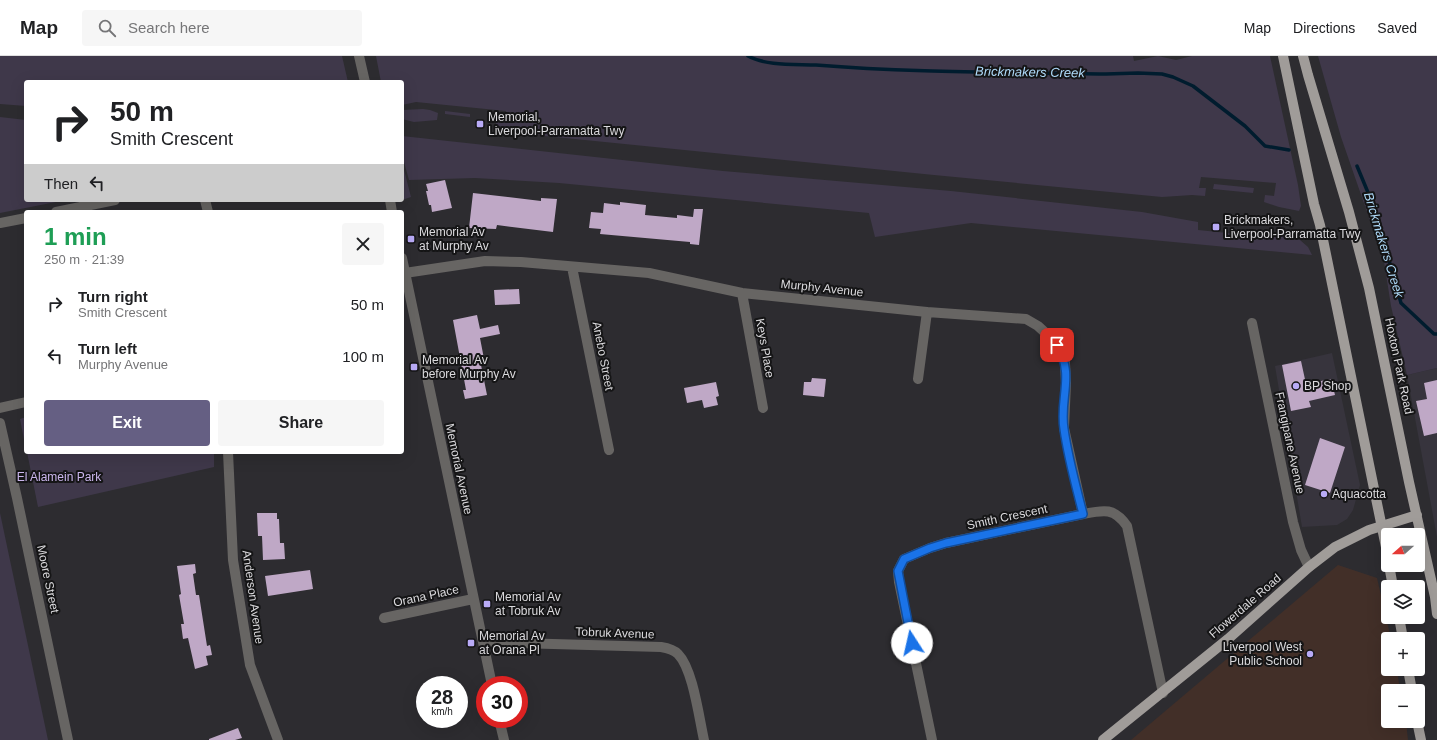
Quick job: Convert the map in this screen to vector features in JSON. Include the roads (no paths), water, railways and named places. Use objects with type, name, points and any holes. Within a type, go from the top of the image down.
[{"type":"main road","points":[[1283,56],[1294,113],[1320,225],[1382,526]]},
{"type":"main road","name":"Hoxton Park Road","points":[[1303,56],[1360,249],[1437,614]]},
{"type":"main road","name":"Flowerdale Road","points":[[1103,740],[1228,640],[1309,567],[1336,547],[1363,533],[1417,515]]},
{"type":"main road","points":[[1418,728],[1421,740]]},
{"type":"street","points":[[359,56],[364,80]]},
{"type":"street","points":[[66,210],[105,202]]},
{"type":"street","points":[[0,223],[24,218]]},
{"type":"street","name":"Murphy Avenue","points":[[405,273],[486,261],[572,267],[649,273],[742,293],[927,312],[1026,319],[1038,326],[1057,345],[1063,358],[1066,373],[1064,428],[1083,514]]},
{"type":"street","name":"Anebo Street","points":[[572,267],[609,450]]},
{"type":"street","name":"Memorial Avenue","points":[[404,268],[490,676]]},
{"type":"street","name":"Keys Place","points":[[742,293],[763,408]]},
{"type":"street","points":[[918,379],[927,312]]},
{"type":"street","name":"Frangipane Avenue","points":[[1252,323],[1293,522],[1301,550],[1309,567]]},
{"type":"street","points":[[0,408],[24,402]]},
{"type":"street","name":"Moore Street","points":[[0,423],[68,740]]},
{"type":"street","name":"Anderson Avenue","points":[[228,454],[233,560],[250,665],[278,740]]},
{"type":"street","name":"Smith Crescent","points":[[932,740],[899,582],[898,571],[904,559],[946,543],[1083,514],[1111,511],[1123,520],[1127,526],[1163,693]]},
{"type":"street","name":"Orana Place","points":[[384,618],[473,599]]},
{"type":"street","name":"Tobruk Avenue","points":[[483,642],[661,647],[671,650],[678,654],[690,674],[704,740]]},
{"type":"street","points":[[501,728],[504,740]]},
{"type":"waterway","name":"Brickmakers Creek","points":[[748,56],[763,61],[781,64],[888,70],[1162,74],[1193,86],[1245,126],[1265,146],[1289,150]]},
{"type":"waterway","name":"Brickmakers Creek","points":[[1357,166],[1374,207],[1401,303],[1434,334],[1437,334]]},
{"type":"place","name":"Memorial, Liverpool-Parramatta Twy","points":[[480,124]]},
{"type":"place","name":"Brickmakers, Liverpool-Parramatta Twy","points":[[1216,227]]},
{"type":"place","name":"Memorial Av at Murphy Av","points":[[411,239]]},
{"type":"place","name":"Memorial Av before Murphy Av","points":[[414,367]]},
{"type":"place","name":"BP Shop","points":[[1296,386]]},
{"type":"place","name":"Aquacotta","points":[[1324,494]]},
{"type":"place","name":"Memorial Av at Tobruk Av","points":[[487,604]]},
{"type":"place","name":"Memorial Av at Orana Pl","points":[[471,643]]},
{"type":"place","name":"Liverpool West Public School","points":[[1310,654]]},
{"type":"park label","name":"El Alamein Park","points":[[59,477]]}]
